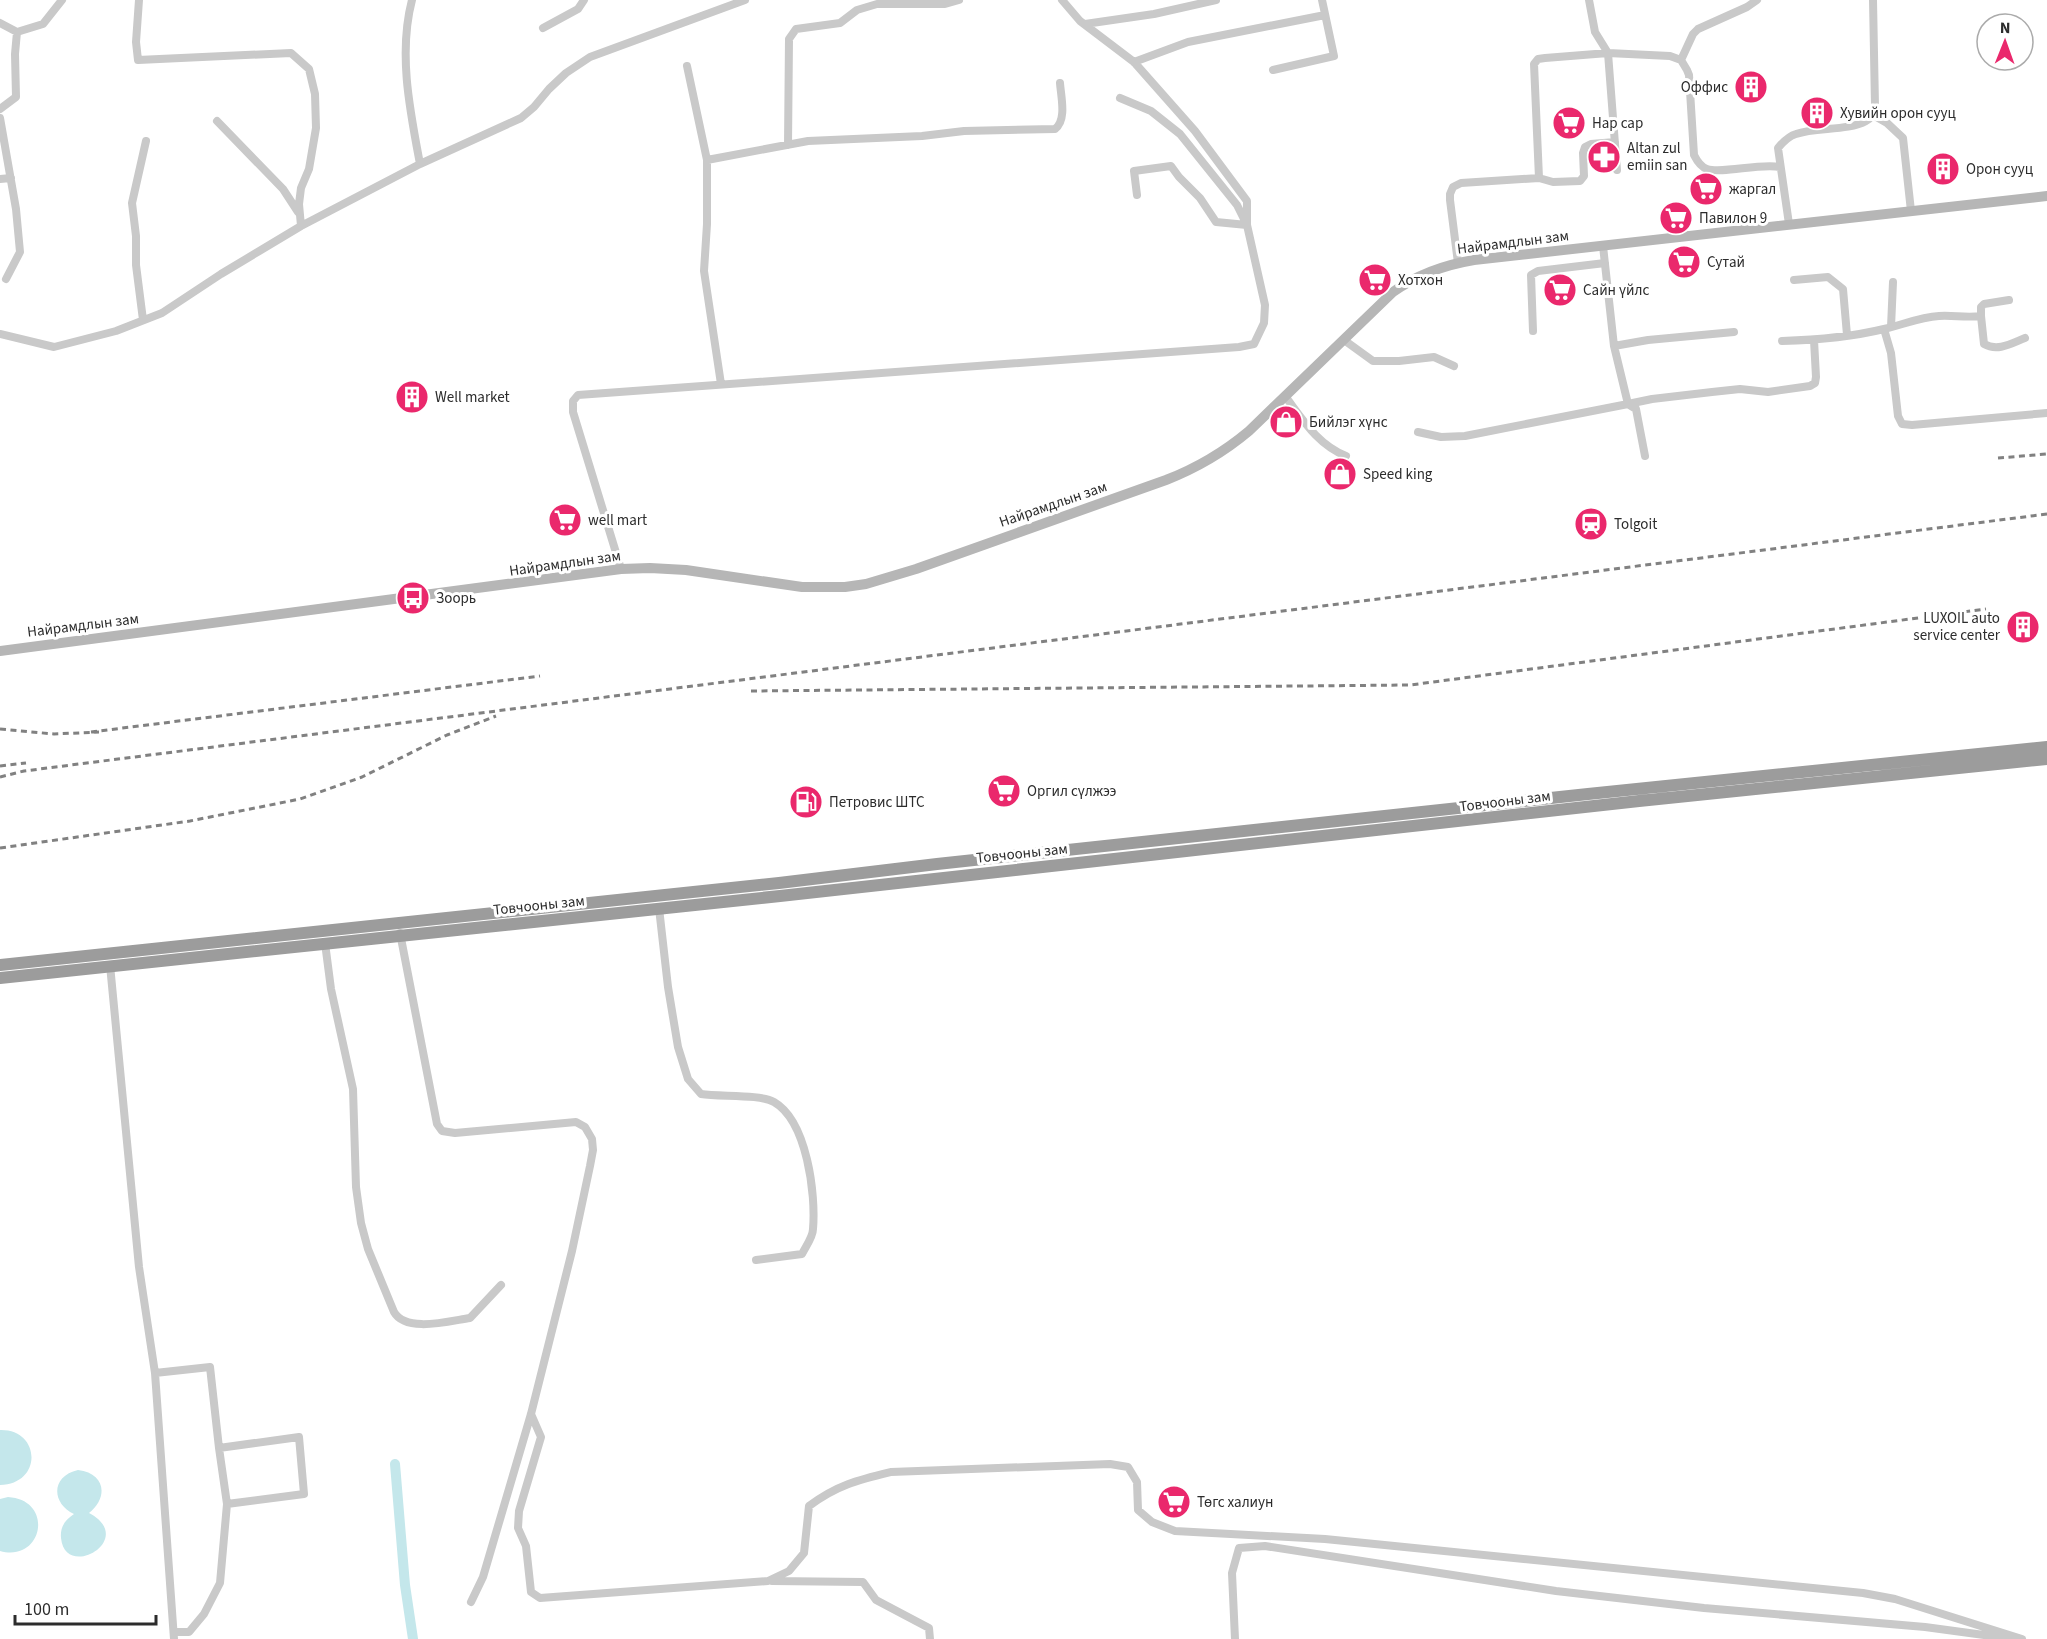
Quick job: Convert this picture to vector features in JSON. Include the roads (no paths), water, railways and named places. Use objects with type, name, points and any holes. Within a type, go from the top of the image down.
[{"type":"highway","name":"Товчооны зам","points":[[0,978],[325,943],[399,929],[1588,794],[2047,747]]},
{"type":"highway","name":"Товчооны зам","points":[[0,965],[659,908],[1629,802],[2047,759]]},
{"type":"main road","name":"Найрамдлын зам","points":[[0,651],[621,569],[686,570],[802,587],[866,584],[916,569],[1180,475],[1230,446],[1381,303],[1404,285],[1424,274],[1458,263],[2047,196]]},
{"type":"street","points":[[0,23],[17,32],[43,24],[62,0]]},
{"type":"street","points":[[139,0],[135,42],[138,60],[291,53],[309,69],[315,94],[315,128],[309,168],[301,188],[298,212],[301,226]]},
{"type":"street","points":[[412,0],[406,21],[406,58],[409,106],[420,164]]},
{"type":"street","points":[[543,28],[578,9],[584,0]]},
{"type":"street","points":[[0,334],[54,347],[116,331],[162,313],[301,226],[420,164],[521,118],[567,73],[591,57],[745,0]]},
{"type":"street","points":[[788,145],[789,39],[796,29],[840,23],[857,10],[876,4],[945,4],[959,0]]},
{"type":"street","points":[[621,569],[573,412],[573,401],[583,393],[1254,344],[1264,323],[1265,305],[1247,225],[1247,201],[1195,131],[1134,62],[1080,21],[1062,0]]},
{"type":"street","points":[[1085,24],[1154,14],[1216,0]]},
{"type":"street","points":[[1273,70],[1334,56],[1322,0]]},
{"type":"street","points":[[1589,0],[1595,32],[1608,54],[1617,170]]},
{"type":"street","points":[[1681,60],[1693,34],[1698,29],[1747,7],[1757,0]]},
{"type":"street","points":[[1789,225],[1778,148],[1796,134],[1855,124],[1866,121],[1873,115],[1875,106],[1873,0]]},
{"type":"street","points":[[1134,62],[1188,42],[1325,15]]},
{"type":"street","points":[[0,109],[16,97],[17,32]]},
{"type":"street","points":[[1539,178],[1534,64],[1538,59],[1545,58],[1608,54],[1670,56],[1685,64],[1689,75],[1694,155],[1697,161],[1707,169],[1780,167]]},
{"type":"street","points":[[687,66],[707,160],[704,271],[720,384]]},
{"type":"street","points":[[707,160],[808,141],[922,136],[964,131],[1055,129],[1061,123],[1062,114],[1060,83]]},
{"type":"street","points":[[1120,98],[1151,111],[1180,134],[1230,196],[1247,225]]},
{"type":"street","points":[[1873,115],[1887,123],[1903,138],[1911,211]]},
{"type":"street","points":[[0,118],[16,209],[20,252],[6,279]]},
{"type":"street","points":[[217,121],[283,189],[298,212]]},
{"type":"street","points":[[143,320],[135,265],[136,236],[132,203],[146,141]]},
{"type":"street","points":[[1458,263],[1450,200],[1453,187],[1461,183],[1539,178],[1553,182],[1581,181],[1584,176],[1585,147],[1591,144],[1615,142]]},
{"type":"street","points":[[1137,195],[1134,171],[1171,166],[1200,198],[1216,222],[1247,225]]},
{"type":"street","points":[[0,179],[11,177]]},
{"type":"street","points":[[1603,246],[1614,346],[1628,404],[1636,410],[1645,456]]},
{"type":"street","points":[[1533,332],[1531,275],[1538,271],[1605,263]]},
{"type":"street","points":[[1794,280],[1828,277],[1843,290],[1847,335]]},
{"type":"street","points":[[1893,282],[1887,328],[1898,416],[1902,424],[2047,413]]},
{"type":"street","points":[[2009,300],[1984,304],[1981,307],[1984,344],[1989,347],[2002,347],[2025,338]]},
{"type":"street","points":[[1782,341],[1814,340],[1847,335],[1938,316],[1981,316]]},
{"type":"street","points":[[1614,346],[1648,340],[1734,332]]},
{"type":"street","points":[[1344,340],[1373,361],[1434,357],[1454,366]]},
{"type":"street","points":[[1418,432],[1441,437],[1466,435],[1652,399],[1740,389],[1768,392],[1810,386],[1815,383],[1816,376],[1814,340]]},
{"type":"street","points":[[1285,396],[1317,438],[1328,447],[1346,456]]},
{"type":"street","points":[[659,908],[678,1047],[688,1079],[701,1094],[771,1101],[787,1113],[798,1131],[810,1174],[813,1232],[802,1254],[756,1260]]},
{"type":"street","points":[[399,929],[437,1124],[442,1131],[455,1134],[576,1122],[585,1127],[592,1139],[593,1150],[574,1240],[531,1414],[483,1577],[471,1602]]},
{"type":"street","points":[[325,943],[331,989],[356,1111],[356,1187],[361,1223],[368,1249],[394,1312],[401,1321],[412,1324],[470,1318],[501,1285]]},
{"type":"street","points":[[110,965],[139,1267],[155,1373],[174,1636],[189,1632],[204,1614],[220,1583],[227,1504],[210,1367],[155,1373]]},
{"type":"street","points":[[531,1414],[541,1437],[519,1511],[518,1528],[526,1546],[531,1592],[540,1598],[768,1581],[863,1582],[876,1600],[929,1628],[930,1639]]},
{"type":"street","points":[[219,1448],[298,1437],[304,1494],[227,1504]]},
{"type":"street","points":[[768,1581],[789,1571],[804,1553],[808,1506],[828,1491],[848,1483],[891,1472],[1110,1464],[1128,1467],[1137,1482],[1138,1510],[1152,1522],[1175,1531],[1336,1540],[1863,1593],[1895,1599],[2022,1639]]},
{"type":"street","points":[[1235,1639],[1232,1573],[1239,1548],[1265,1546],[1556,1591],[1704,1608],[1925,1627],[2016,1639]]},
{"type":"water","points":[[0,1430],[14,1432],[23,1438],[32,1457],[30,1467],[24,1476],[14,1482],[0,1485]]},
{"type":"water","points":[[78,1470],[87,1472],[99,1481],[100,1500],[89,1513],[102,1523],[106,1534],[103,1544],[85,1556],[74,1556],[65,1550],[61,1530],[74,1514],[61,1503],[57,1490],[63,1478]]},
{"type":"water","points":[[8,1497],[23,1501],[33,1508],[37,1519],[38,1530],[34,1540],[26,1548],[15,1552],[0,1551],[0,1499]]},
{"type":"waterway","points":[[395,1464],[405,1585],[413,1639]]},
{"type":"railway","points":[[1998,458],[2047,454]]},
{"type":"railway","points":[[0,777],[24,771],[2047,514]]},
{"type":"railway","points":[[751,691],[1410,685],[1986,609]]},
{"type":"railway","points":[[91,732],[540,676]]},
{"type":"railway","points":[[0,848],[190,821],[300,799],[362,777],[447,735],[496,716]]},
{"type":"railway","points":[[0,729],[54,734],[99,732]]},
{"type":"railway","points":[[0,766],[26,763]]},
{"type":"place","name":"Оффис","points":[[1751,87]]},
{"type":"place","name":"Хувийн орон сууц","points":[[1817,113]]},
{"type":"place","name":"Нар сар","points":[[1569,123]]},
{"type":"place","name":"Altan zul emiin san","points":[[1604,157]]},
{"type":"place","name":"Орон сууц","points":[[1943,169]]},
{"type":"place","name":"жаргал","points":[[1706,189]]},
{"type":"place","name":"Павилон 9","points":[[1676,218]]},
{"type":"place","name":"Сутай","points":[[1684,262]]},
{"type":"place","name":"Хотхон","points":[[1375,280]]},
{"type":"place","name":"Сайн үйлс","points":[[1560,290]]},
{"type":"place","name":"Well market","points":[[412,397]]},
{"type":"place","name":"Бийлэг хүнс","points":[[1286,422]]},
{"type":"place","name":"Speed king","points":[[1340,474]]},
{"type":"place","name":"well mart","points":[[565,520]]},
{"type":"place","name":"Tolgoit","points":[[1591,524]]},
{"type":"place","name":"Зоорь","points":[[413,598]]},
{"type":"place","name":"LUXOIL auto service center","points":[[2023,627]]},
{"type":"place","name":"Оргил сүлжээ","points":[[1004,791]]},
{"type":"place","name":"Петровис ШТС","points":[[806,802]]},
{"type":"place","name":"Төгс халиун","points":[[1174,1502]]}]
